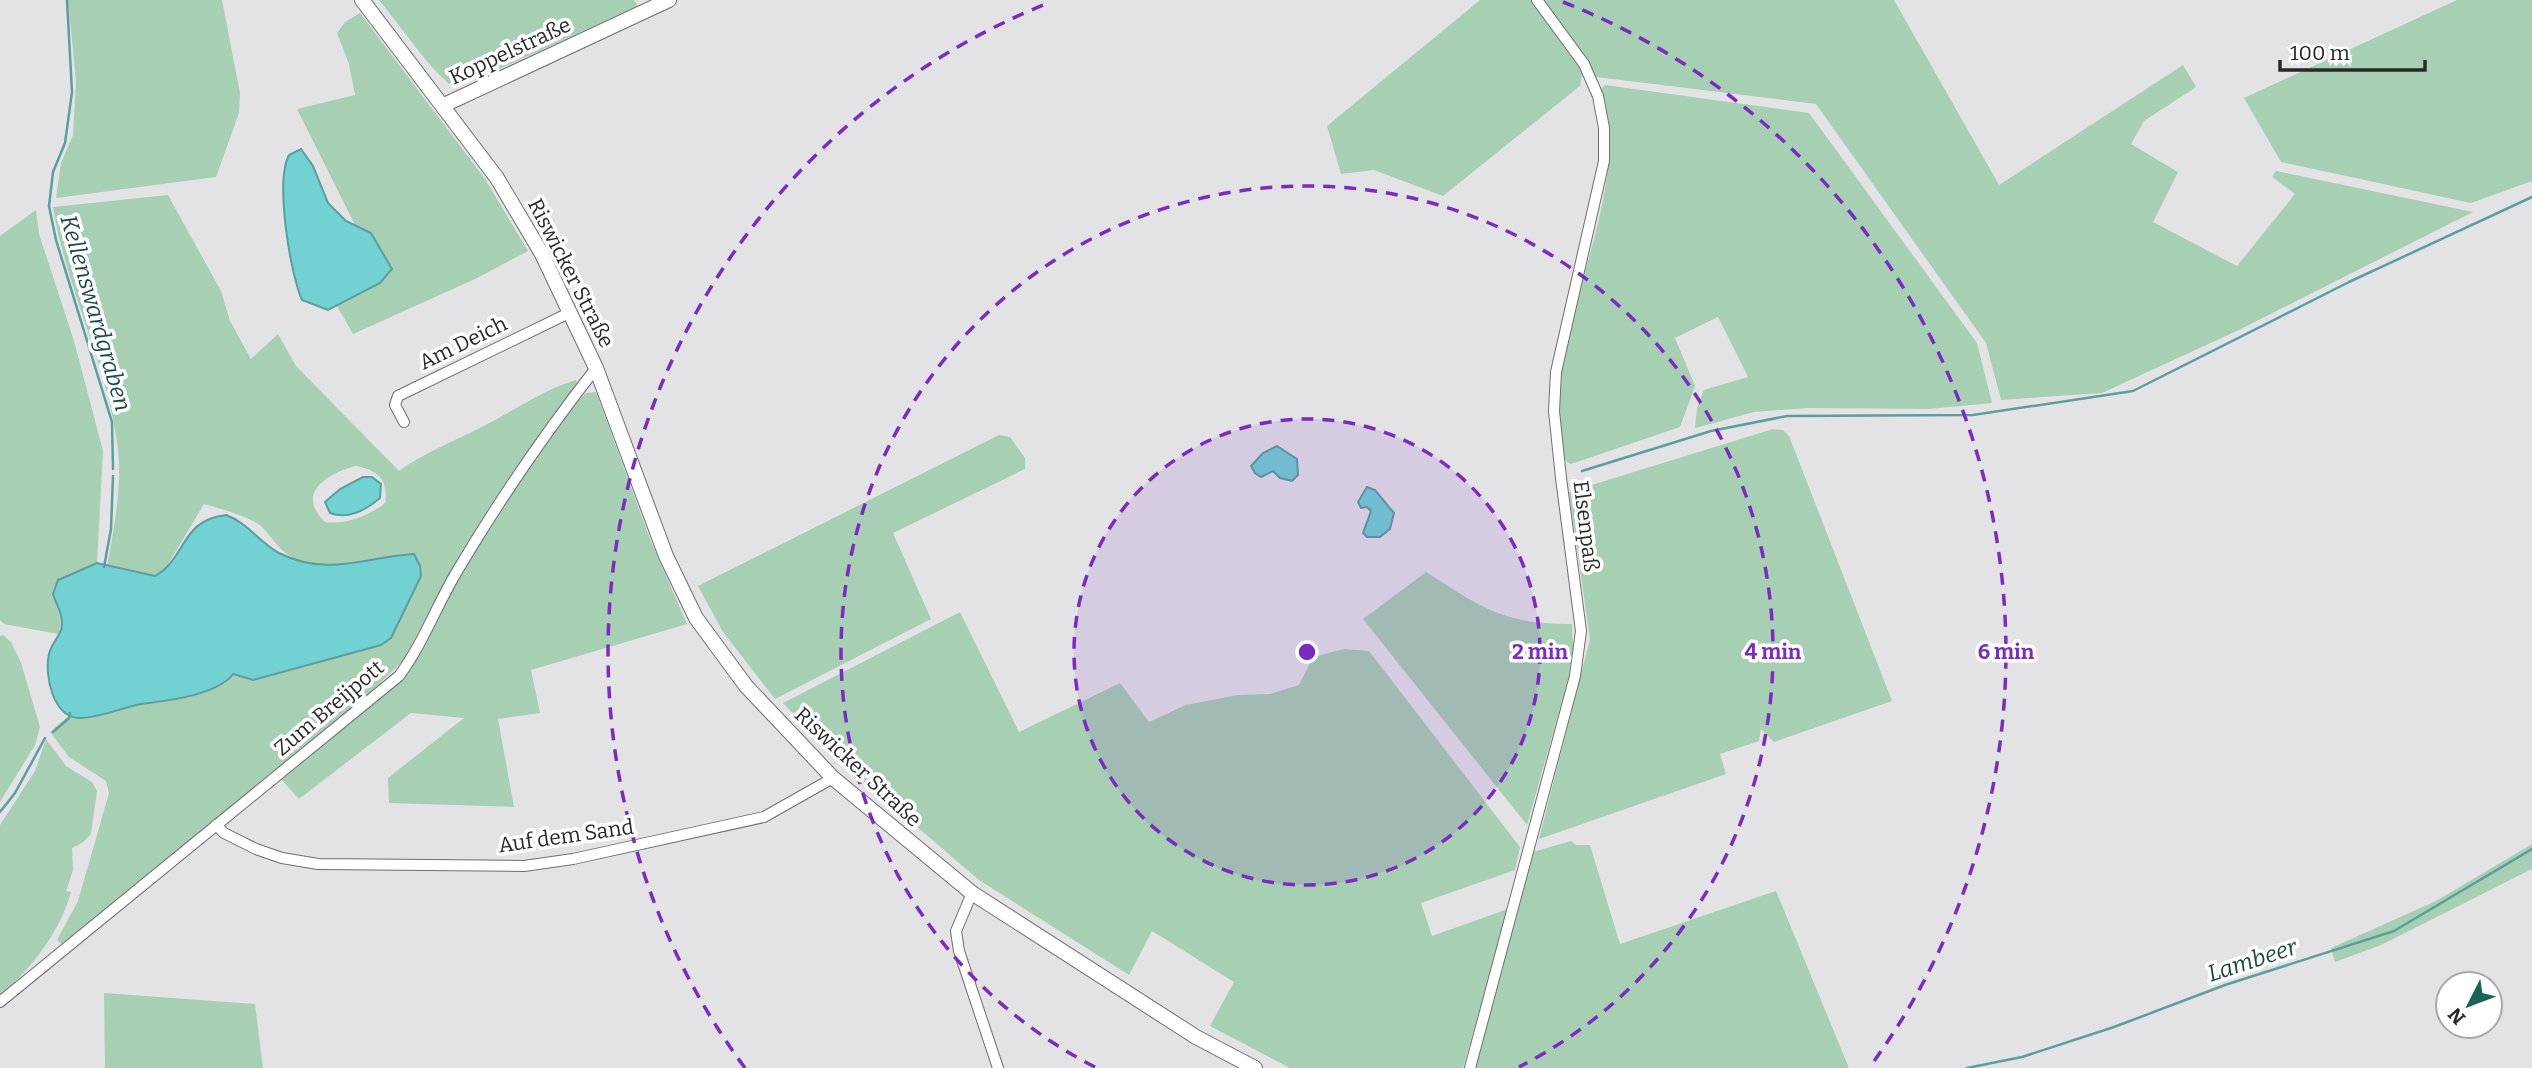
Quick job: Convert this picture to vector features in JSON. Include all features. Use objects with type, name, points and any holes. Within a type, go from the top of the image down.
[{"type":"street","name":"Riswicker Straße","points":[[362,0],[497,178],[542,254],[596,368],[666,556],[696,618],[746,686],[833,778],[972,893],[1196,1037],[1255,1068]]},
{"type":"street","name":"Koppelstraße","points":[[444,105],[669,0]]},
{"type":"street","name":"Elsenpaß","points":[[1470,1068],[1575,676],[1581,631],[1560,478],[1555,398],[1563,335],[1604,161],[1604,128],[1598,96],[1584,64],[1537,0]]},
{"type":"street","name":"Am Deich","points":[[404,422],[395,405],[398,396],[571,312]]},
{"type":"street","name":"Zum Breijpott","points":[[0,1002],[399,676],[426,635],[452,580],[488,519],[596,368]]},
{"type":"street","name":"Auf dem Sand","points":[[216,825],[224,833],[256,849],[318,864],[524,866],[573,859],[764,817],[806,796],[833,778]]},
{"type":"street","points":[[972,893],[956,931],[959,951],[998,1068]]},
{"type":"green space","points":[[68,0],[222,0],[240,93],[239,113],[216,177],[56,198],[61,163],[73,135],[76,81]]},
{"type":"green space","points":[[379,0],[634,0],[638,6],[475,80],[450,85],[429,64]]},
{"type":"green space","points":[[1480,0],[1533,0],[1583,69],[1580,86],[1443,196],[1374,170],[1341,174],[1327,126]]},
{"type":"green space","points":[[1543,0],[1894,0],[1999,185],[2183,65],[2196,87],[2144,121],[2131,144],[2178,172],[2153,222],[2237,266],[2295,194],[2272,177],[2276,171],[2473,212],[2241,329],[2102,393],[2001,400],[1986,343],[1816,104],[1596,77]]},
{"type":"green space","points":[[2457,0],[2532,0],[2532,181],[2471,203],[2281,162],[2244,98]]},
{"type":"green space","points":[[360,13],[485,179],[528,251],[475,279],[353,334],[337,306],[380,283],[390,265],[368,232],[355,225],[297,109],[355,95],[349,64],[337,33],[345,22]]},
{"type":"green space","points":[[1605,85],[1809,113],[1977,343],[1992,403],[1929,409],[1808,408],[1754,412],[1695,428],[1697,408],[1704,390],[1748,377],[1718,317],[1675,338],[1695,386],[1680,427],[1571,464],[1567,462],[1560,431],[1560,390],[1566,346],[1601,212],[1608,169],[1609,128],[1600,90]]},
{"type":"green space","points":[[168,195],[221,291],[230,321],[251,359],[278,334],[296,366],[399,471],[539,395],[563,384],[576,380],[577,383],[460,554],[403,661],[367,695],[62,944],[57,940],[78,901],[109,793],[106,781],[69,757],[50,732],[70,715],[85,718],[99,716],[127,706],[209,689],[233,674],[253,680],[381,645],[393,632],[418,585],[404,554],[351,566],[310,565],[287,555],[258,524],[204,504],[164,571],[155,576],[107,566],[118,493],[118,449],[105,387],[67,268],[53,207]],"holes":[[[355,466],[370,470],[380,477],[385,488],[385,503],[356,518],[325,522],[313,502],[318,486],[334,474]]]},
{"type":"green space","points":[[36,210],[39,234],[74,341],[103,451],[97,563],[58,580],[55,599],[60,620],[58,634],[4,624],[0,620],[0,236]]},
{"type":"green space","points":[[596,392],[650,539],[687,624],[531,670],[540,713],[498,719],[514,807],[389,803],[388,778],[464,718],[411,713],[299,799],[280,778],[416,659],[489,523],[568,411],[586,393]]},
{"type":"green space","points":[[1773,429],[1783,430],[1789,436],[1892,701],[1774,742],[1761,729],[1759,741],[1720,754],[1726,774],[1539,839],[1590,639],[1569,492]]},
{"type":"green space","points":[[999,435],[1010,437],[1025,458],[1025,469],[893,533],[931,619],[775,699],[723,632],[698,586]]},
{"type":"green space","points":[[1426,572],[1494,612],[1528,621],[1572,624],[1573,649],[1568,680],[1527,825],[1363,619]]},
{"type":"green space","points":[[960,612],[1019,732],[1120,683],[1149,722],[1186,705],[1238,695],[1270,694],[1299,685],[1313,657],[1344,649],[1369,651],[1520,847],[1515,870],[1421,903],[1432,936],[1508,909],[1463,1068],[1290,1068],[1210,1026],[1234,982],[1152,931],[1129,975],[979,880],[839,760],[783,703]]},
{"type":"green space","points":[[3,635],[11,642],[21,663],[40,727],[35,745],[0,802],[0,636]]},
{"type":"green space","points":[[46,739],[66,766],[92,782],[97,791],[91,834],[72,848],[73,870],[66,891],[71,892],[52,936],[23,973],[0,996],[0,825],[35,771]]},
{"type":"green space","points":[[1571,841],[1576,845],[1590,845],[1620,944],[1776,891],[1849,1068],[1474,1068],[1533,852]]},
{"type":"green space","points":[[2532,844],[2532,869],[2381,945],[2335,962],[2331,948],[2436,901]]},
{"type":"green space","points":[[104,993],[255,1004],[263,1068],[105,1068]]},
{"type":"water","points":[[301,149],[313,166],[328,203],[346,221],[371,233],[392,269],[380,283],[328,310],[302,300],[289,249],[283,185],[285,168],[289,155]]},
{"type":"water","points":[[1277,446],[1297,459],[1298,475],[1292,481],[1280,478],[1273,471],[1261,477],[1251,466],[1263,453]]},
{"type":"water","points":[[363,477],[372,477],[381,484],[380,498],[350,514],[330,513],[325,502],[340,489]]},
{"type":"water","points":[[1367,487],[1375,490],[1394,513],[1390,529],[1380,537],[1367,537],[1363,533],[1371,511],[1367,507],[1361,508],[1358,502]]},
{"type":"water","points":[[226,515],[240,522],[279,553],[313,564],[346,564],[414,554],[421,576],[391,638],[381,645],[253,680],[233,674],[217,687],[182,698],[140,704],[99,716],[81,718],[63,711],[53,694],[48,673],[49,654],[62,625],[53,594],[58,580],[97,563],[155,576],[173,560],[200,524]]},
{"type":"waterway","name":"Kellenswardgraben","points":[[67,0],[72,92],[65,143],[53,172],[49,206],[56,240],[112,422],[113,469]]},
{"type":"waterway","points":[[1582,471],[1711,431],[1787,416],[1973,415],[2133,391],[2349,282],[2532,197]]},
{"type":"waterway","name":"Kellenswardgraben","points":[[104,567],[111,529],[113,476]]},
{"type":"waterway","name":"Kellenswardgraben","points":[[53,732],[69,718],[70,713]]},
{"type":"waterway","name":"Kellenswardgraben","points":[[0,812],[15,793],[45,738]]},
{"type":"waterway","name":"Lambeer","points":[[1967,1068],[2022,1057],[2114,1027],[2225,985],[2394,931],[2532,849]]}]
